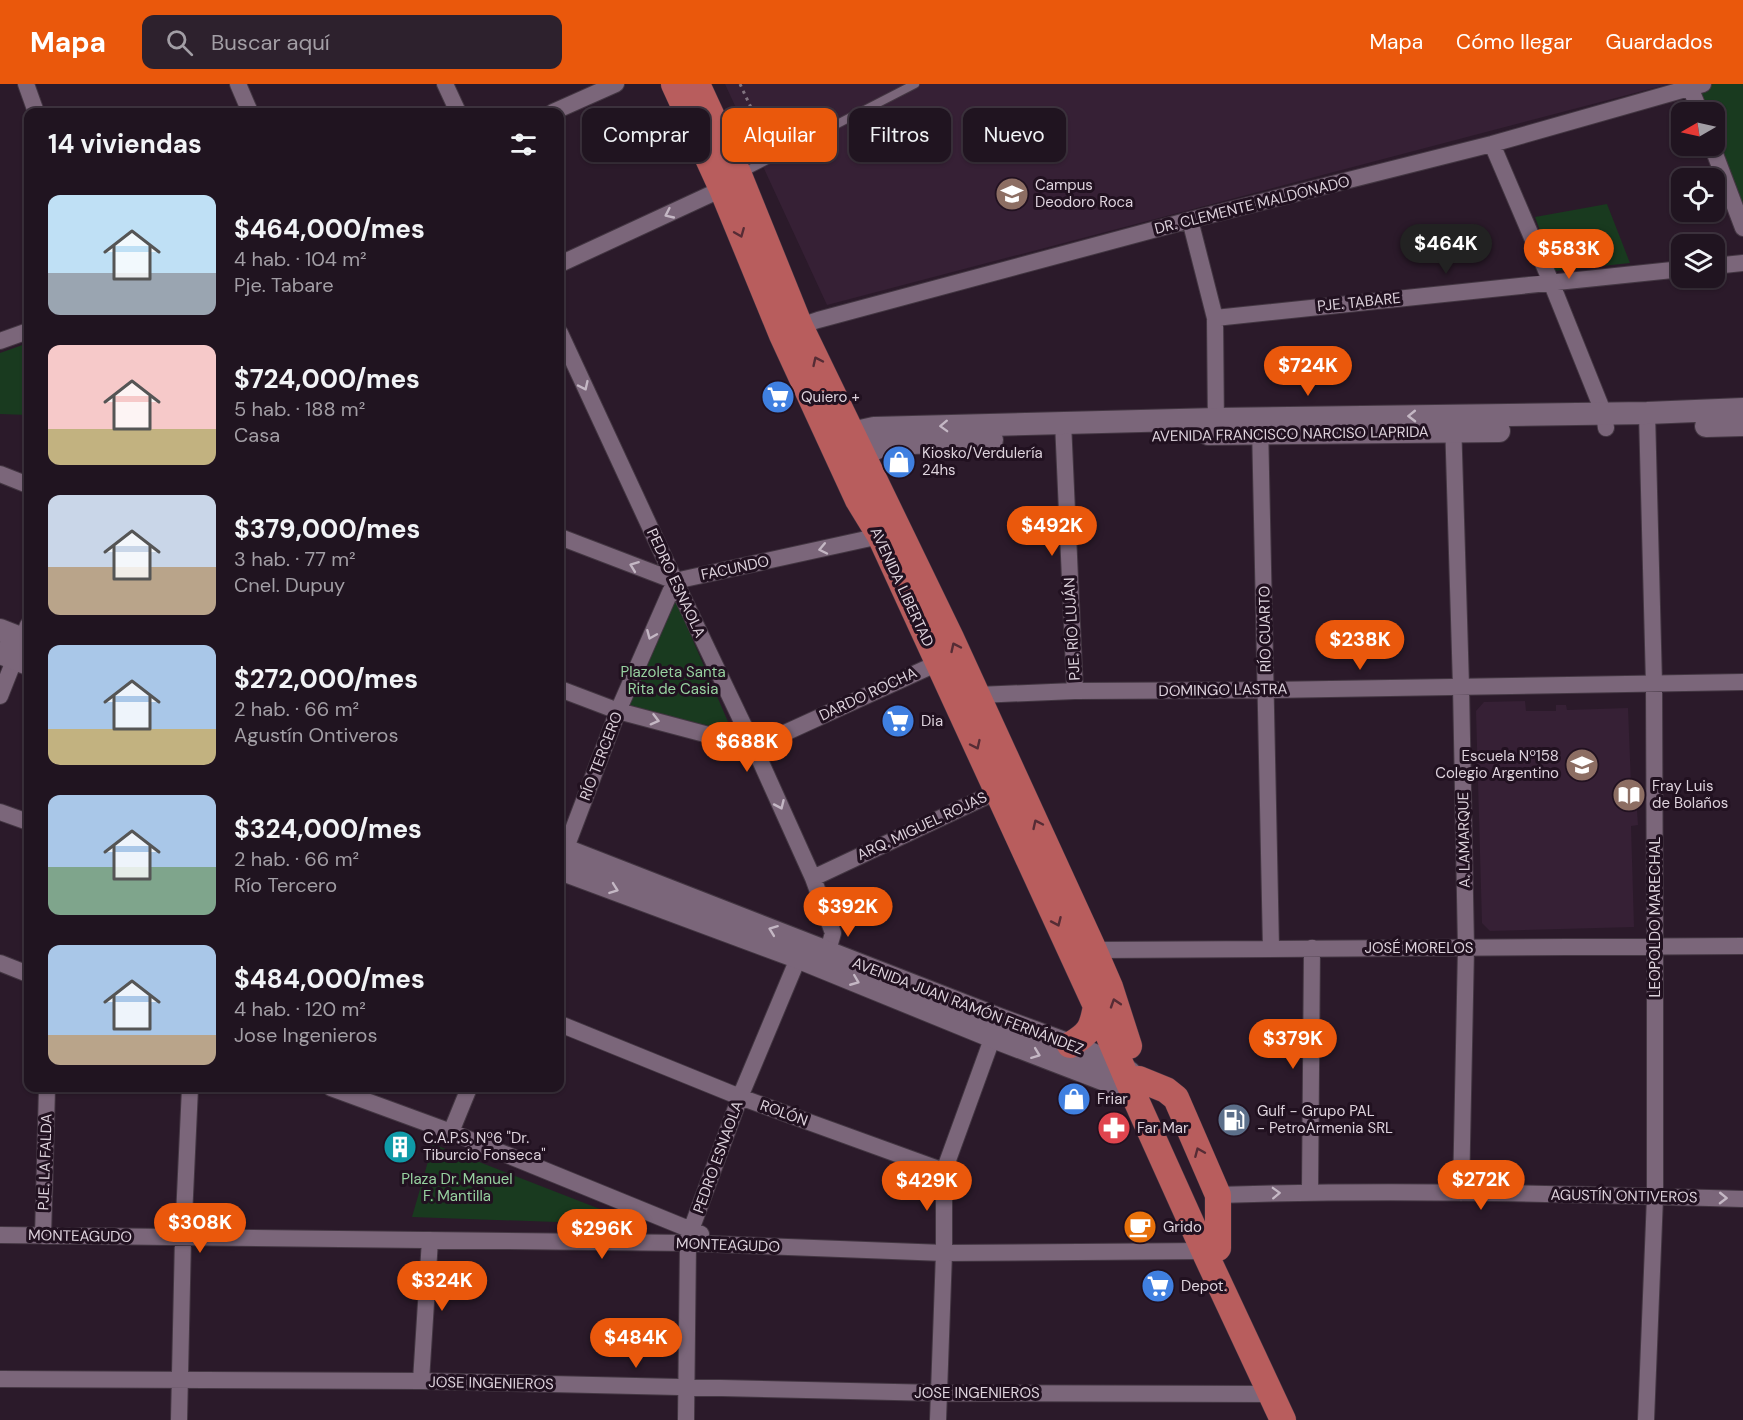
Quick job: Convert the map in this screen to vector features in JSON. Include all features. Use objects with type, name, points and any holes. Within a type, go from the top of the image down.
[{"type":"main road","name":"AVENIDA LIBERTAD","points":[[674,84],[730,182],[800,326],[968,700],[1094,950],[1110,987],[1130,1078]]},
{"type":"main road","name":"AVENIDA LIBERTAD","points":[[697,84],[782,335],[852,444],[858,500],[880,536],[938,663],[968,700],[998,790],[1130,1078]]},
{"type":"main road","name":"AVENIDA FRANCISCO NARCISO LAPRIDA","points":[[1647,420],[1743,409]]},
{"type":"main road","name":"AVENIDA FRANCISCO NARCISO LAPRIDA","points":[[852,444],[885,444],[1064,429],[1647,420],[1743,425]]},
{"type":"main road","points":[[0,630],[21,647]]},
{"type":"main road","name":"AVENIDA JUAN RAMÓN FERNÁNDEZ","points":[[564,859],[1130,1078]]},
{"type":"main road","points":[[1070,1045],[1090,1031],[1096,1006]]},
{"type":"main road","name":"AVENIDA JUAN RAMÓN FERNÁNDEZ","points":[[996,1028],[1070,1045],[1130,1078]]},
{"type":"main road","points":[[1130,1078],[1166,1090],[1176,1098],[1218,1195],[1211,1250],[1283,1420]]},
{"type":"main road","points":[[1130,1078],[1211,1250],[1300,1420]]},
{"type":"street","points":[[26,84],[35,108]]},
{"type":"street","points":[[238,84],[248,108]]},
{"type":"street","points":[[445,84],[456,108]]},
{"type":"street","points":[[562,108],[616,84]]},
{"type":"street","points":[[1697,86],[1699,102]]},
{"type":"street","name":"DR. CLEMENTE MALDONADO","points":[[800,326],[1190,220],[1492,144],[1697,86]]},
{"type":"street","points":[[1492,144],[1551,282],[1605,421]]},
{"type":"street","points":[[1716,156],[1743,228]]},
{"type":"street","points":[[564,262],[730,182]]},
{"type":"street","points":[[1190,220],[1215,318],[1216,426]]},
{"type":"street","points":[[1725,265],[1743,263]]},
{"type":"street","name":"PJE. TABARE","points":[[1215,318],[1671,270]]},
{"type":"street","points":[[0,340],[24,332]]},
{"type":"street","name":"PEDRO ESNAOLA","points":[[564,342],[813,878],[834,933],[825,960]]},
{"type":"street","name":"LEOPOLDO MARECHAL","points":[[1646,1420],[1654,1197],[1655,947],[1654,684],[1647,420]]},
{"type":"street","name":"A. LAMARQUE","points":[[1454,424],[1466,948],[1461,1193]]},
{"type":"street","name":"RÍO CUARTO","points":[[1260,426],[1271,948]]},
{"type":"street","name":"PJE. RÍO LUJÁN","points":[[1064,429],[1075,691]]},
{"type":"street","points":[[0,474],[24,483]]},
{"type":"street","name":"FACUNDO","points":[[675,581],[880,536]]},
{"type":"street","points":[[564,539],[675,581]]},
{"type":"street","name":"RÍO TERCERO","points":[[564,850],[618,711],[675,581]]},
{"type":"street","points":[[0,696],[21,647]]},
{"type":"street","name":"DARDO ROCHA","points":[[754,747],[938,663]]},
{"type":"street","name":"DOMINGO LASTRA","points":[[968,700],[1075,691],[1743,682]]},
{"type":"street","points":[[564,691],[618,711],[754,747]]},
{"type":"street","name":"ARQ. MIGUEL ROJAS","points":[[813,878],[998,790]]},
{"type":"street","points":[[0,812],[24,821]]},
{"type":"street","name":"JOSÉ MORELOS","points":[[1094,950],[1743,946]]},
{"type":"street","points":[[1310,1192],[1311,948]]},
{"type":"street","name":"PEDRO ESNAOLA","points":[[686,1420],[689,1236],[740,1097],[801,950]]},
{"type":"street","points":[[0,963],[24,972]]},
{"type":"street","name":"ROLÓN","points":[[564,1026],[740,1097],[944,1171]]},
{"type":"street","points":[[938,1420],[944,1253],[944,1171],[996,1028]]},
{"type":"street","name":"PJE. LA FALDA","points":[[42,1236],[47,1092]]},
{"type":"street","points":[[179,1420],[183,1238],[190,1092]]},
{"type":"street","points":[[342,1092],[451,1132],[689,1236]]},
{"type":"street","points":[[451,1132],[467,1092]]},
{"type":"street","name":"AGUSTÍN ONTIVEROS","points":[[1218,1195],[1310,1192],[1461,1193],[1743,1199]]},
{"type":"street","name":"MONTEAGUDO","points":[[0,1235],[430,1240],[689,1236],[730,1245],[944,1253],[1211,1250]]},
{"type":"street","points":[[421,1381],[430,1240]]},
{"type":"street","name":"JOSE INGENIEROS","points":[[0,1379],[421,1381],[938,1393],[1271,1394]]},
{"type":"lane","points":[[837,124],[915,84]]},
{"type":"lane","points":[[730,182],[763,162]]},
{"type":"path","points":[[740,84],[751,108]]},
{"type":"shaded area","name":"Campus Deodoro Roca","points":[[725,84],[1669,84],[827,305],[761,162],[837,162],[837,108],[736,108]]},
{"type":"shaded area","points":[[1525,701],[1526,711],[1556,711],[1556,705],[1566,705],[1567,710],[1628,708],[1632,810],[1637,810],[1638,825],[1631,826],[1634,927],[1490,931],[1482,923],[1476,711],[1484,702]]},
{"type":"green space","points":[[1703,84],[1743,84],[1743,228],[1725,177],[1725,168],[1722,168],[1718,156],[1725,156],[1725,102],[1696,102],[1690,87]]},
{"type":"green space","points":[[1607,204],[1630,263],[1555,271],[1535,217]]},
{"type":"green space","points":[[24,344],[24,415],[0,414],[0,353]]},
{"type":"green space","name":"Plazoleta Santa Rita de Casia","points":[[673,594],[732,731],[624,706]]},
{"type":"green space","name":"Plaza Dr. Manuel F. Mantilla","points":[[433,1144],[641,1225],[412,1217]]},
{"type":"place","name":"Campus Deodoro Roca","points":[[1012,194]]},
{"type":"place","name":"Quiero +","points":[[778,397]]},
{"type":"place","name":"Kiosko/Verdulería 24hs","points":[[899,462]]},
{"type":"place","name":"Dia","points":[[898,721]]},
{"type":"place","name":"Escuela Nº158 Colegio Argentino","points":[[1582,765]]},
{"type":"place","name":"Fray Luis de Bolaños","points":[[1629,795]]},
{"type":"place","name":"Friar","points":[[1074,1099]]},
{"type":"place","name":"Gulf - Grupo PAL - PetroArmenia SRL","points":[[1234,1120]]},
{"type":"place","name":"Far Mar","points":[[1114,1128]]},
{"type":"place","name":"C.A.P.S. Nº6 \"Dr. Tiburcio Fonseca\"","points":[[400,1147]]},
{"type":"place","name":"Grido","points":[[1140,1227]]},
{"type":"place","name":"Depot.","points":[[1158,1286]]}]
